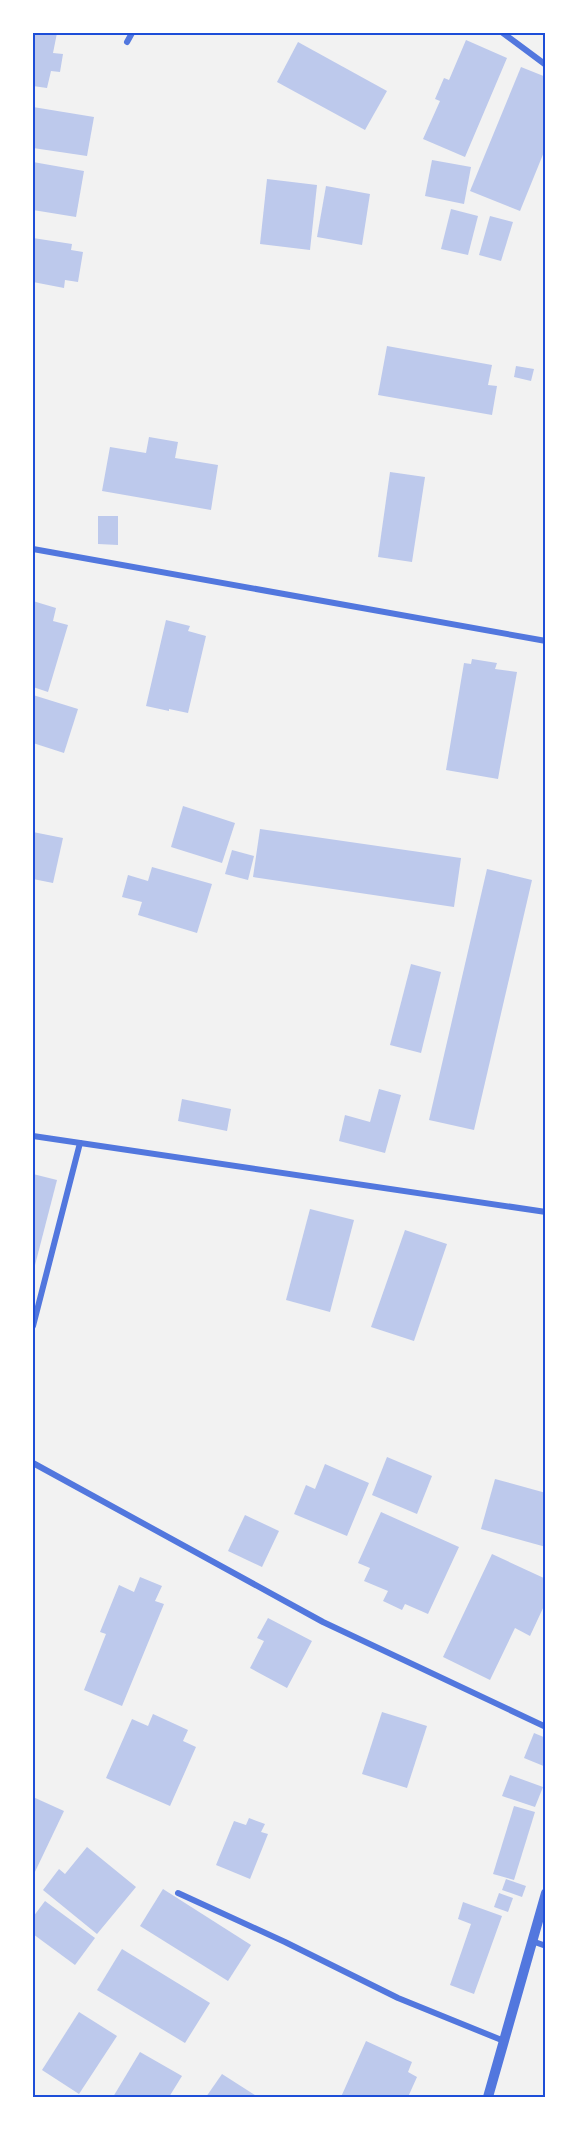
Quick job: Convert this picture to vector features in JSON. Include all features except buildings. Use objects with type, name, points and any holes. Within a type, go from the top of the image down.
[{"type":"street","points":[[127,42],[132,33]]},
{"type":"street","points":[[503,33],[546,65]]},
{"type":"street","points":[[33,549],[546,641]]},
{"type":"street","points":[[33,1136],[546,1212]]},
{"type":"street","points":[[33,1326],[80,1143]]},
{"type":"street","points":[[33,1463],[323,1622],[546,1727]]},
{"type":"street","points":[[178,1893],[398,1998],[504,2041]]},
{"type":"street","points":[[488,2097],[546,1893]]},
{"type":"street","points":[[532,1941],[546,1946]]}]
